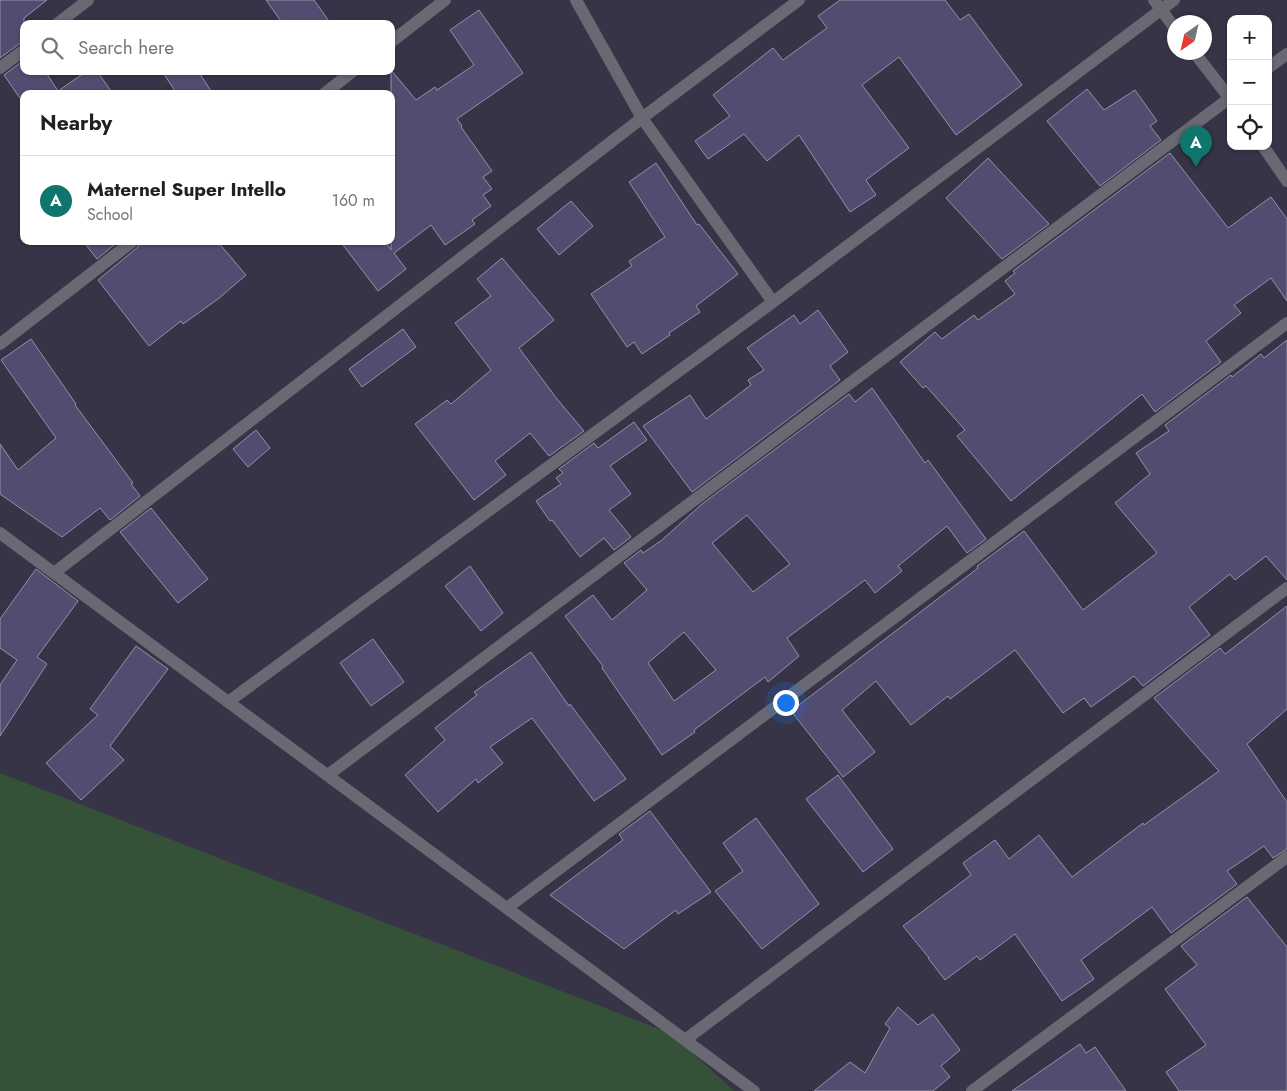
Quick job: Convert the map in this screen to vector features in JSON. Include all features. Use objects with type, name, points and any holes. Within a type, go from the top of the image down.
[{"type":"street","points":[[62,20],[88,0]]},
{"type":"street","points":[[395,39],[445,0]]},
{"type":"street","points":[[576,0],[642,118],[773,302]]},
{"type":"street","points":[[54,573],[642,118],[799,0]]},
{"type":"street","points":[[228,702],[773,302],[1157,5],[1174,0]]},
{"type":"street","points":[[1157,5],[1167,19]]},
{"type":"street","points":[[0,68],[20,53]]},
{"type":"street","points":[[1272,65],[1287,54]]},
{"type":"street","points":[[1200,60],[1227,94]]},
{"type":"street","points":[[329,90],[348,75]]},
{"type":"street","points":[[328,775],[1227,100]]},
{"type":"street","points":[[1266,150],[1287,181]]},
{"type":"street","points":[[0,344],[128,245]]},
{"type":"street","points":[[507,908],[1287,323]]},
{"type":"street","points":[[0,533],[754,1091]]},
{"type":"street","points":[[685,1040],[1287,588]]},
{"type":"street","points":[[972,1091],[1287,857]]},
{"type":"green space","points":[[0,773],[672,1034],[734,1091],[0,1091]]},
{"type":"building","points":[[0,0],[47,0],[24,18],[24,20],[20,20],[20,44],[0,58]]},
{"type":"building","points":[[266,0],[314,0],[328,20],[280,20]]},
{"type":"building","points":[[840,0],[945,0],[960,20],[969,14],[1022,85],[956,135],[899,57],[862,85],[909,148],[866,180],[876,195],[850,212],[799,135],[767,161],[744,134],[708,159],[695,141],[730,116],[713,95],[773,48],[783,60],[827,28],[818,16]]},
{"type":"building","points":[[479,10],[523,73],[457,119],[492,171],[483,177],[492,189],[483,195],[491,206],[472,220],[475,224],[445,245],[431,225],[394,253],[406,269],[378,291],[343,245],[388,245],[391,250],[391,245],[395,245],[395,90],[391,90],[391,75],[395,75],[416,100],[435,87],[437,90],[474,65],[450,30]]},
{"type":"building","points":[[20,63],[20,75],[48,75],[57,90],[20,90],[20,98],[4,75]]},
{"type":"building","points":[[81,75],[100,75],[110,90],[59,90]]},
{"type":"building","points":[[165,75],[201,75],[210,90],[174,90]]},
{"type":"building","points":[[1087,89],[1104,110],[1135,90],[1157,121],[1150,126],[1161,140],[1100,186],[1047,121]]},
{"type":"building","points":[[1170,153],[1228,228],[1271,197],[1287,219],[1287,301],[1271,278],[1234,305],[1241,313],[1206,341],[1221,362],[1155,412],[1142,394],[1011,501],[957,436],[965,430],[926,386],[923,388],[900,362],[935,332],[942,339],[974,315],[978,320],[1015,294],[1005,281],[1015,273],[1013,271]]},
{"type":"building","points":[[988,158],[1049,224],[1002,259],[946,198]]},
{"type":"building","points":[[656,163],[697,225],[699,224],[738,274],[696,306],[700,312],[642,354],[634,342],[627,347],[591,294],[632,266],[629,261],[665,237],[629,182]]},
{"type":"building","points":[[571,201],[593,226],[559,255],[537,229]]},
{"type":"building","points":[[86,245],[114,245],[97,259]]},
{"type":"building","points":[[139,245],[220,245],[246,275],[218,299],[183,324],[181,321],[149,346],[98,280]]},
{"type":"building","points":[[502,258],[554,320],[519,348],[557,399],[584,431],[549,456],[530,433],[495,461],[506,475],[474,500],[415,424],[447,400],[451,404],[491,370],[455,323],[491,296],[477,279]]},
{"type":"building","points":[[818,310],[848,352],[830,366],[840,380],[692,492],[643,426],[690,395],[706,419],[751,385],[748,380],[764,370],[747,348],[794,315],[800,324]]},
{"type":"building","points":[[403,329],[416,347],[362,387],[349,369]]},
{"type":"building","points":[[31,339],[75,405],[133,483],[131,484],[140,496],[110,520],[100,508],[62,537],[0,494],[0,444],[18,470],[56,438],[1,360]]},
{"type":"building","points":[[1287,340],[1287,580],[1266,556],[1235,580],[1230,574],[1189,607],[1210,635],[1143,686],[1134,676],[1091,707],[1084,698],[1063,713],[1015,650],[950,699],[948,696],[911,725],[876,681],[842,710],[875,752],[843,777],[791,711],[1024,531],[1083,610],[1157,553],[1115,503],[1150,474],[1136,453],[1169,431],[1165,425],[1231,375],[1232,377],[1261,354],[1264,358]]},
{"type":"building","points":[[872,388],[925,463],[928,460],[986,539],[967,553],[947,526],[898,566],[902,571],[875,593],[865,580],[787,638],[799,656],[768,682],[765,677],[694,730],[695,732],[662,755],[602,668],[603,666],[565,616],[593,595],[612,620],[647,590],[624,563],[641,550],[643,553],[662,540],[702,504],[849,394],[855,402]],"holes":[[[747,515],[790,564],[753,592],[712,543]],[[684,632],[716,670],[674,701],[648,663]]]},
{"type":"building","points":[[634,422],[647,440],[610,466],[631,494],[609,510],[631,537],[614,550],[604,538],[580,557],[536,501],[561,484],[556,478],[563,473],[559,469],[594,443],[598,448]]},
{"type":"building","points":[[256,430],[270,448],[248,467],[233,449]]},
{"type":"building","points":[[151,508],[208,579],[178,603],[120,532]]},
{"type":"building","points":[[470,566],[503,613],[481,631],[445,586]]},
{"type":"building","points":[[36,569],[78,601],[37,657],[47,664],[0,736],[0,685],[17,660],[0,648],[0,619]]},
{"type":"building","points":[[1287,606],[1287,709],[1247,744],[1287,802],[1287,849],[1273,858],[1264,846],[1227,871],[1237,884],[1171,933],[1152,907],[1081,960],[1094,979],[1062,1001],[1015,934],[980,960],[977,956],[945,980],[903,926],[971,875],[963,863],[995,840],[1009,859],[1039,835],[1072,877],[1143,823],[1144,825],[1219,771],[1154,698],[1220,648],[1225,654]]},
{"type":"building","points":[[373,639],[404,682],[371,706],[340,663]]},
{"type":"building","points":[[136,646],[168,669],[110,746],[124,760],[81,800],[46,763],[98,715],[90,709]]},
{"type":"building","points":[[531,652],[569,706],[570,704],[626,779],[594,801],[532,718],[490,747],[503,763],[478,783],[476,779],[438,812],[405,775],[445,740],[435,728],[477,695],[474,692]]},
{"type":"building","points":[[838,775],[893,849],[863,872],[806,799]]},
{"type":"building","points":[[650,811],[711,892],[678,914],[676,910],[624,949],[550,895],[623,840],[619,834]]},
{"type":"building","points":[[756,818],[819,904],[762,949],[715,891],[743,871],[723,843]]},
{"type":"building","points":[[1247,897],[1287,947],[1287,1091],[1179,1091],[1166,1072],[1206,1045],[1165,989],[1197,965],[1181,946]]},
{"type":"building","points":[[898,1007],[918,1025],[933,1014],[960,1050],[941,1066],[950,1077],[933,1091],[814,1091],[850,1062],[865,1073],[890,1028],[885,1024]]},
{"type":"building","points":[[1080,1044],[1086,1053],[1095,1047],[1126,1091],[1012,1091]]},
{"type":"place","name":"Maternel Super Intello","points":[[1196,167]]}]
